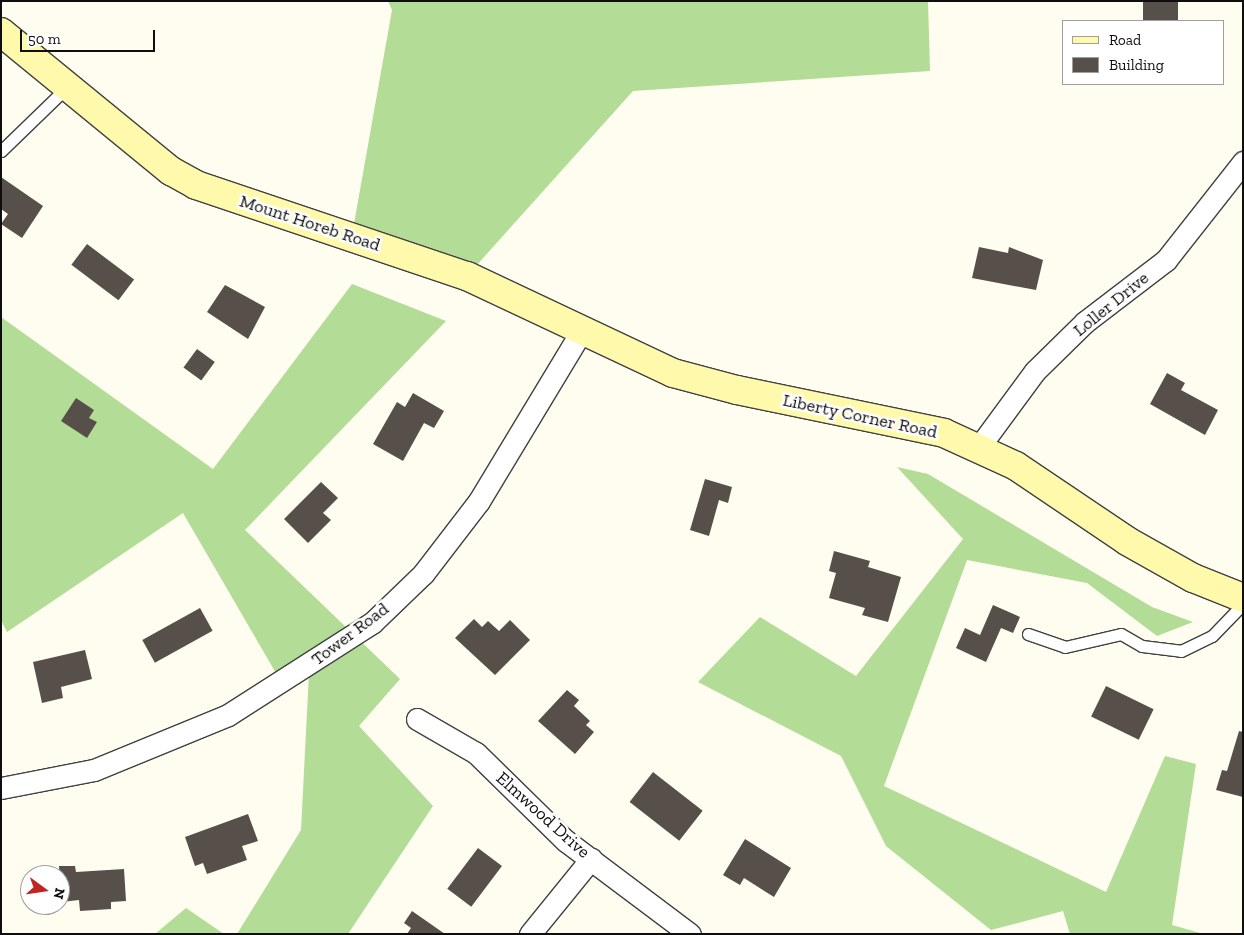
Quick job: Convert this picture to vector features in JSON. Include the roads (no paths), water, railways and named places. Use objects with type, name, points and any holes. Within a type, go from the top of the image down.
[{"type":"street","name":"Mount Horeb Road","points":[[1,32],[171,171],[196,185],[467,276],[649,364]]},
{"type":"street","name":"Loller Drive","points":[[979,447],[1034,371],[1085,322],[1166,260],[1243,162]]},
{"type":"street","name":"Tower Road","points":[[1,788],[94,770],[228,715],[372,623],[423,574],[479,501],[582,330]]},
{"type":"street","name":"Liberty Corner Road","points":[[649,364],[737,390],[906,422],[979,447],[1127,541],[1193,578],[1243,598]]},
{"type":"street","name":"Elmwood Drive","points":[[417,719],[476,753],[591,859],[690,934]]},
{"type":"street","points":[[530,934],[591,859]]},
{"type":"lane","points":[[1,151],[67,87]]},
{"type":"lane","points":[[1028,634],[1065,647],[1120,634],[1142,646],[1181,650],[1212,636],[1243,604]]}]
